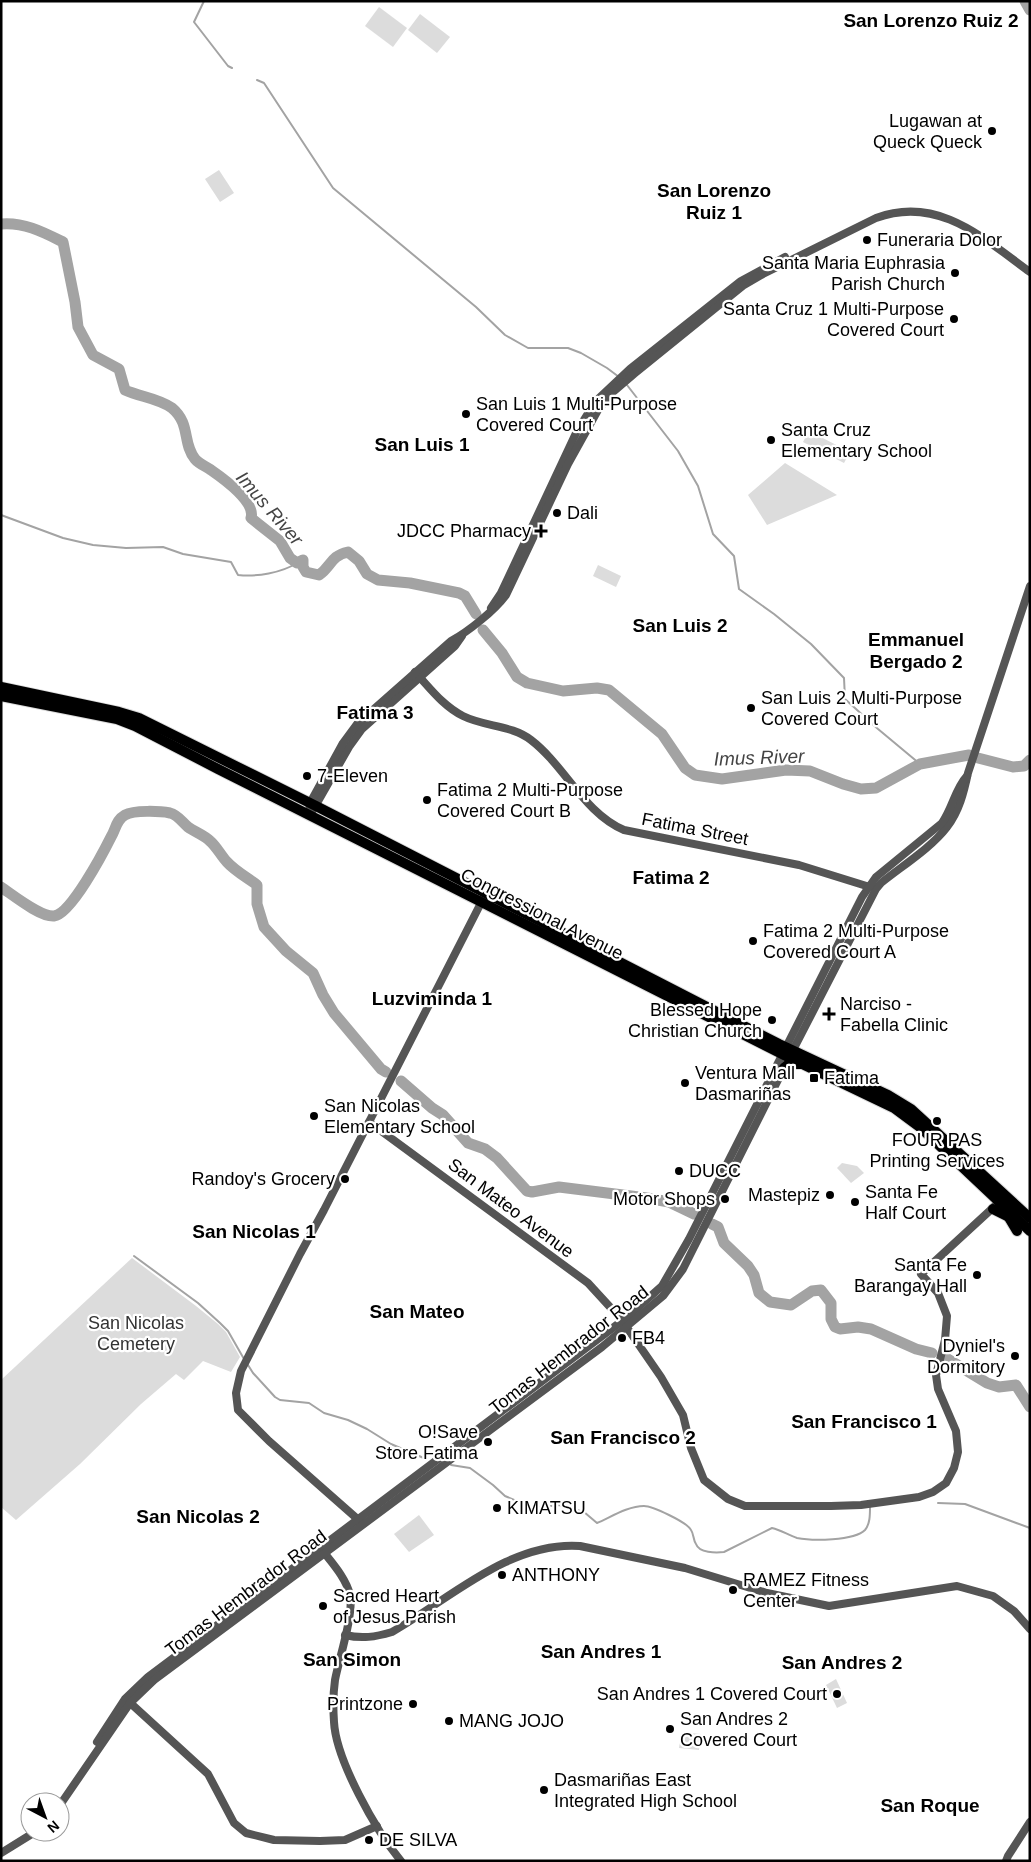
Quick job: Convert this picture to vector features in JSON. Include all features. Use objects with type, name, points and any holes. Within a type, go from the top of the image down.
[{"type":"main road","name":"Congressional Avenue","points":[[1,687],[127,714],[313,805],[484,897],[788,1052],[888,1095],[911,1109],[999,1202]]},
{"type":"main road","name":"Congressional Avenue","points":[[1,696],[117,719],[135,726],[309,814],[484,897]]},
{"type":"main road","name":"Congressional Avenue","points":[[788,1052],[806,1065],[885,1103],[905,1115],[1025,1226]]},
{"type":"main road","points":[[784,1068],[789,1064],[806,1065]]},
{"type":"main road","points":[[999,1202],[1008,1217],[1025,1226]]},
{"type":"street","points":[[309,814],[337,753],[357,724],[418,674],[451,641],[464,634],[498,606],[506,595],[583,434],[611,390],[752,274],[863,220],[890,210],[911,206],[947,212],[968,222],[1030,266]]},
{"type":"street","points":[[632,372],[755,278],[884,215],[922,211],[945,216],[965,226],[1030,272]]},
{"type":"street","name":"Tomas Hembrador Road","points":[[625,1324],[657,1291],[672,1271],[873,888],[925,848],[947,827],[966,786],[968,774],[1030,586]]},
{"type":"street","name":"Fatima Street","points":[[418,674],[438,698],[464,717],[517,731],[529,738],[547,754],[597,813],[612,825],[624,830],[799,865],[873,888]]},
{"type":"street","points":[[361,1522],[254,1427],[238,1410],[236,1393],[241,1371],[484,897]]},
{"type":"street","name":"Tomas Hembrador Road","points":[[68,1792],[136,1687],[164,1664],[361,1522],[451,1448],[664,1296],[683,1269],[784,1068],[788,1052]]},
{"type":"street","name":"San Mateo Avenue","points":[[369,1122],[588,1283],[625,1324],[683,1415],[691,1448],[704,1480],[728,1500],[745,1506],[841,1506],[888,1502],[919,1497],[933,1492],[946,1483],[956,1460],[958,1443],[956,1431],[938,1389],[936,1375],[945,1340],[946,1313],[938,1293],[921,1274],[999,1202]]},
{"type":"street","points":[[345,1635],[375,1638],[392,1632],[494,1568],[526,1553],[566,1545],[580,1546],[685,1568],[767,1593],[829,1606],[957,1586],[992,1596],[1014,1611],[1030,1629]]},
{"type":"street","points":[[322,1550],[342,1576],[349,1593],[351,1605],[335,1682],[334,1724],[344,1763],[377,1826],[401,1861]]},
{"type":"street","points":[[128,1701],[208,1774],[234,1822],[246,1833],[274,1840],[328,1841],[345,1840],[377,1826]]},
{"type":"street","points":[[1006,1861],[1030,1822]]},
{"type":"street","points":[[1,1853],[20,1841]]},
{"type":"green space","points":[[379,7],[407,28],[393,47],[365,26]]},
{"type":"green space","points":[[420,14],[450,37],[437,53],[408,30]]},
{"type":"green space","points":[[219,170],[234,193],[220,202],[205,179]]},
{"type":"green space","points":[[809,431],[850,452],[844,463],[803,442]]},
{"type":"green space","points":[[785,463],[837,495],[767,525],[748,495]]},
{"type":"green space","points":[[598,565],[621,576],[616,587],[593,576]]},
{"type":"green space","points":[[842,1163],[857,1166],[864,1173],[851,1183],[837,1168]]},
{"type":"green space","name":"San Nicolas Cemetery","points":[[132,1258],[218,1324],[226,1332],[240,1357],[231,1372],[203,1361],[184,1380],[176,1374],[141,1404],[80,1464],[16,1520],[1,1507],[1,1380]]},
{"type":"green space","points":[[419,1515],[434,1535],[409,1552],[394,1534]]},
{"type":"green space","name":"San Andres 1 Covered Court","points":[[836,1679],[847,1703],[837,1708],[826,1685]]},
{"type":"green space","points":[[690,1733],[701,1734],[699,1750],[679,1748],[681,1734],[690,1735]]},
{"type":"waterway","points":[[204,1],[194,22],[228,66],[232,68]]},
{"type":"waterway","points":[[1025,1],[1030,10]]},
{"type":"waterway","points":[[257,80],[264,83],[333,188],[476,307],[505,335],[528,348],[568,348],[581,353],[619,377]]},
{"type":"waterway","name":"Imus River","points":[[1,224],[25,226],[41,231],[63,242],[78,327],[93,355],[119,369],[125,390],[161,402],[178,414],[182,420],[189,447],[195,459],[238,491],[249,505],[251,518],[280,541],[290,558],[297,563],[303,560],[303,567],[306,572],[319,575],[334,559],[348,552],[359,561],[367,574],[378,580],[410,583],[459,593],[465,596],[476,614]]},
{"type":"waterway","points":[[627,385],[678,451],[698,486],[713,534],[734,556],[739,589],[811,644],[844,678],[845,699],[920,764]]},
{"type":"waterway","points":[[1,515],[63,538],[93,545],[126,548],[163,547],[183,554],[231,562],[238,575],[269,574],[297,563]]},
{"type":"waterway","name":"Imus River","points":[[483,630],[502,653],[517,677],[527,683],[563,691],[597,688],[609,690],[662,734],[685,768],[695,775],[722,779],[786,770],[810,771],[861,789],[876,788],[920,764],[969,755]]},
{"type":"waterway","name":"Imus River","points":[[978,758],[1013,767],[1024,766],[1030,760]]},
{"type":"waterway","points":[[1,887],[34,909],[54,916],[61,913],[77,894],[94,868],[122,817],[129,813],[141,812],[173,814],[188,827],[208,839],[230,865],[257,885],[257,904],[264,927],[286,951],[313,973],[334,1013],[381,1069],[386,1072]]},
{"type":"waterway","points":[[401,1081],[443,1115],[468,1143],[485,1149],[497,1158],[527,1191],[532,1192],[559,1187],[647,1198],[669,1202],[694,1214]]},
{"type":"waterway","points":[[712,1224],[718,1227],[724,1243],[748,1266],[754,1275],[759,1293],[770,1302],[791,1305],[812,1291],[821,1290],[831,1303],[831,1319],[835,1327],[840,1329],[858,1327],[871,1329],[916,1349],[932,1353]]},
{"type":"waterway","points":[[134,1256],[198,1303],[220,1323],[228,1331],[244,1359]]},
{"type":"waterway","points":[[946,1358],[987,1383],[999,1387],[1016,1385],[1030,1407]]},
{"type":"waterway","points":[[248,1365],[253,1373],[280,1400],[309,1403],[324,1413],[348,1420],[391,1444],[426,1459]]},
{"type":"waterway","points":[[451,1465],[470,1468],[505,1496],[533,1508],[559,1505],[584,1512],[597,1523],[638,1506],[654,1509],[683,1523],[693,1533],[698,1547],[704,1551],[712,1552],[724,1552],[772,1528],[804,1539],[822,1540],[860,1534],[867,1528],[870,1507]]},
{"type":"waterway","points":[[938,1503],[965,1504],[1030,1528]]},
{"type":"place","name":"Lugawan at Queck Queck","points":[[992,131]]},
{"type":"place","name":"Funeraria Dolor","points":[[867,240]]},
{"type":"place","name":"Santa Maria Euphrasia Parish Church","points":[[955,273]]},
{"type":"place","name":"Santa Cruz 1 Multi-Purpose Covered Court","points":[[954,319]]},
{"type":"place","name":"San Luis 1 Multi-Purpose Covered Court","points":[[466,414]]},
{"type":"place","name":"Santa Cruz Elementary School","points":[[771,440]]},
{"type":"place","name":"Dali","points":[[557,513]]},
{"type":"place","name":"JDCC Pharmacy","points":[[541,531]]},
{"type":"place","name":"San Luis 2 Multi-Purpose Covered Court","points":[[751,708]]},
{"type":"place","name":"7-Eleven","points":[[307,776]]},
{"type":"place","name":"Fatima 2 Multi-Purpose Covered Court B","points":[[427,800]]},
{"type":"place","name":"Fatima 2 Multi-Purpose Covered Court A","points":[[753,941]]},
{"type":"place","name":"Narciso - Fabella Clinic","points":[[829,1014]]},
{"type":"place","name":"Blessed Hope Christian Church","points":[[772,1020]]},
{"type":"place","name":"Fatima","points":[[814,1078]]},
{"type":"place","name":"Ventura Mall Dasmariñas","points":[[685,1083]]},
{"type":"place","name":"San Nicolas Elementary School","points":[[314,1116]]},
{"type":"place","name":"FOUR PAS Printing Services","points":[[937,1121]]},
{"type":"place","name":"DUCC","points":[[679,1171]]},
{"type":"place","name":"Randoy's Grocery","points":[[345,1179]]},
{"type":"place","name":"Mastepiz","points":[[830,1195]]},
{"type":"place","name":"Motor Shops","points":[[725,1199]]},
{"type":"place","name":"Santa Fe Half Court","points":[[855,1202]]},
{"type":"place","name":"Santa Fe Barangay Hall","points":[[977,1275]]},
{"type":"place","name":"FB4","points":[[622,1338]]},
{"type":"place","name":"Dyniel's Dormitory","points":[[1015,1356]]},
{"type":"place","name":"O!Save Store Fatima","points":[[488,1442]]},
{"type":"place","name":"KIMATSU","points":[[497,1508]]},
{"type":"place","name":"ANTHONY","points":[[502,1575]]},
{"type":"place","name":"RAMEZ Fitness Center","points":[[733,1590]]},
{"type":"place","name":"Sacred Heart of Jesus Parish","points":[[323,1606]]},
{"type":"place","name":"San Andres 1 Covered Court","points":[[837,1694]]},
{"type":"place","name":"Printzone","points":[[413,1704]]},
{"type":"place","name":"MANG JOJO","points":[[449,1721]]},
{"type":"place","name":"San Andres 2 Covered Court","points":[[670,1729]]},
{"type":"place","name":"Dasmariñas East Integrated High School","points":[[544,1790]]},
{"type":"place","name":"DE SILVA","points":[[369,1840]]},
{"type":"district","name":"San Lorenzo Ruiz 2","points":[[931,20]]},
{"type":"district","name":"San Lorenzo Ruiz 1","points":[[714,201]]},
{"type":"district","name":"San Luis 1","points":[[422,444]]},
{"type":"district","name":"San Luis 2","points":[[680,625]]},
{"type":"district","name":"Emmanuel Bergado 2","points":[[916,650]]},
{"type":"district","name":"Fatima 3","points":[[375,712]]},
{"type":"district","name":"Fatima 2","points":[[671,877]]},
{"type":"district","name":"Luzviminda 1","points":[[432,998]]},
{"type":"district","name":"San Nicolas 1","points":[[254,1231]]},
{"type":"district","name":"San Mateo","points":[[417,1311]]},
{"type":"district","name":"San Francisco 1","points":[[864,1421]]},
{"type":"district","name":"San Francisco 2","points":[[623,1437]]},
{"type":"district","name":"San Nicolas 2","points":[[198,1516]]},
{"type":"district","name":"San Andres 1","points":[[601,1651]]},
{"type":"district","name":"San Simon","points":[[352,1659]]},
{"type":"district","name":"San Andres 2","points":[[842,1662]]},
{"type":"district","name":"San Roque","points":[[930,1805]]}]
